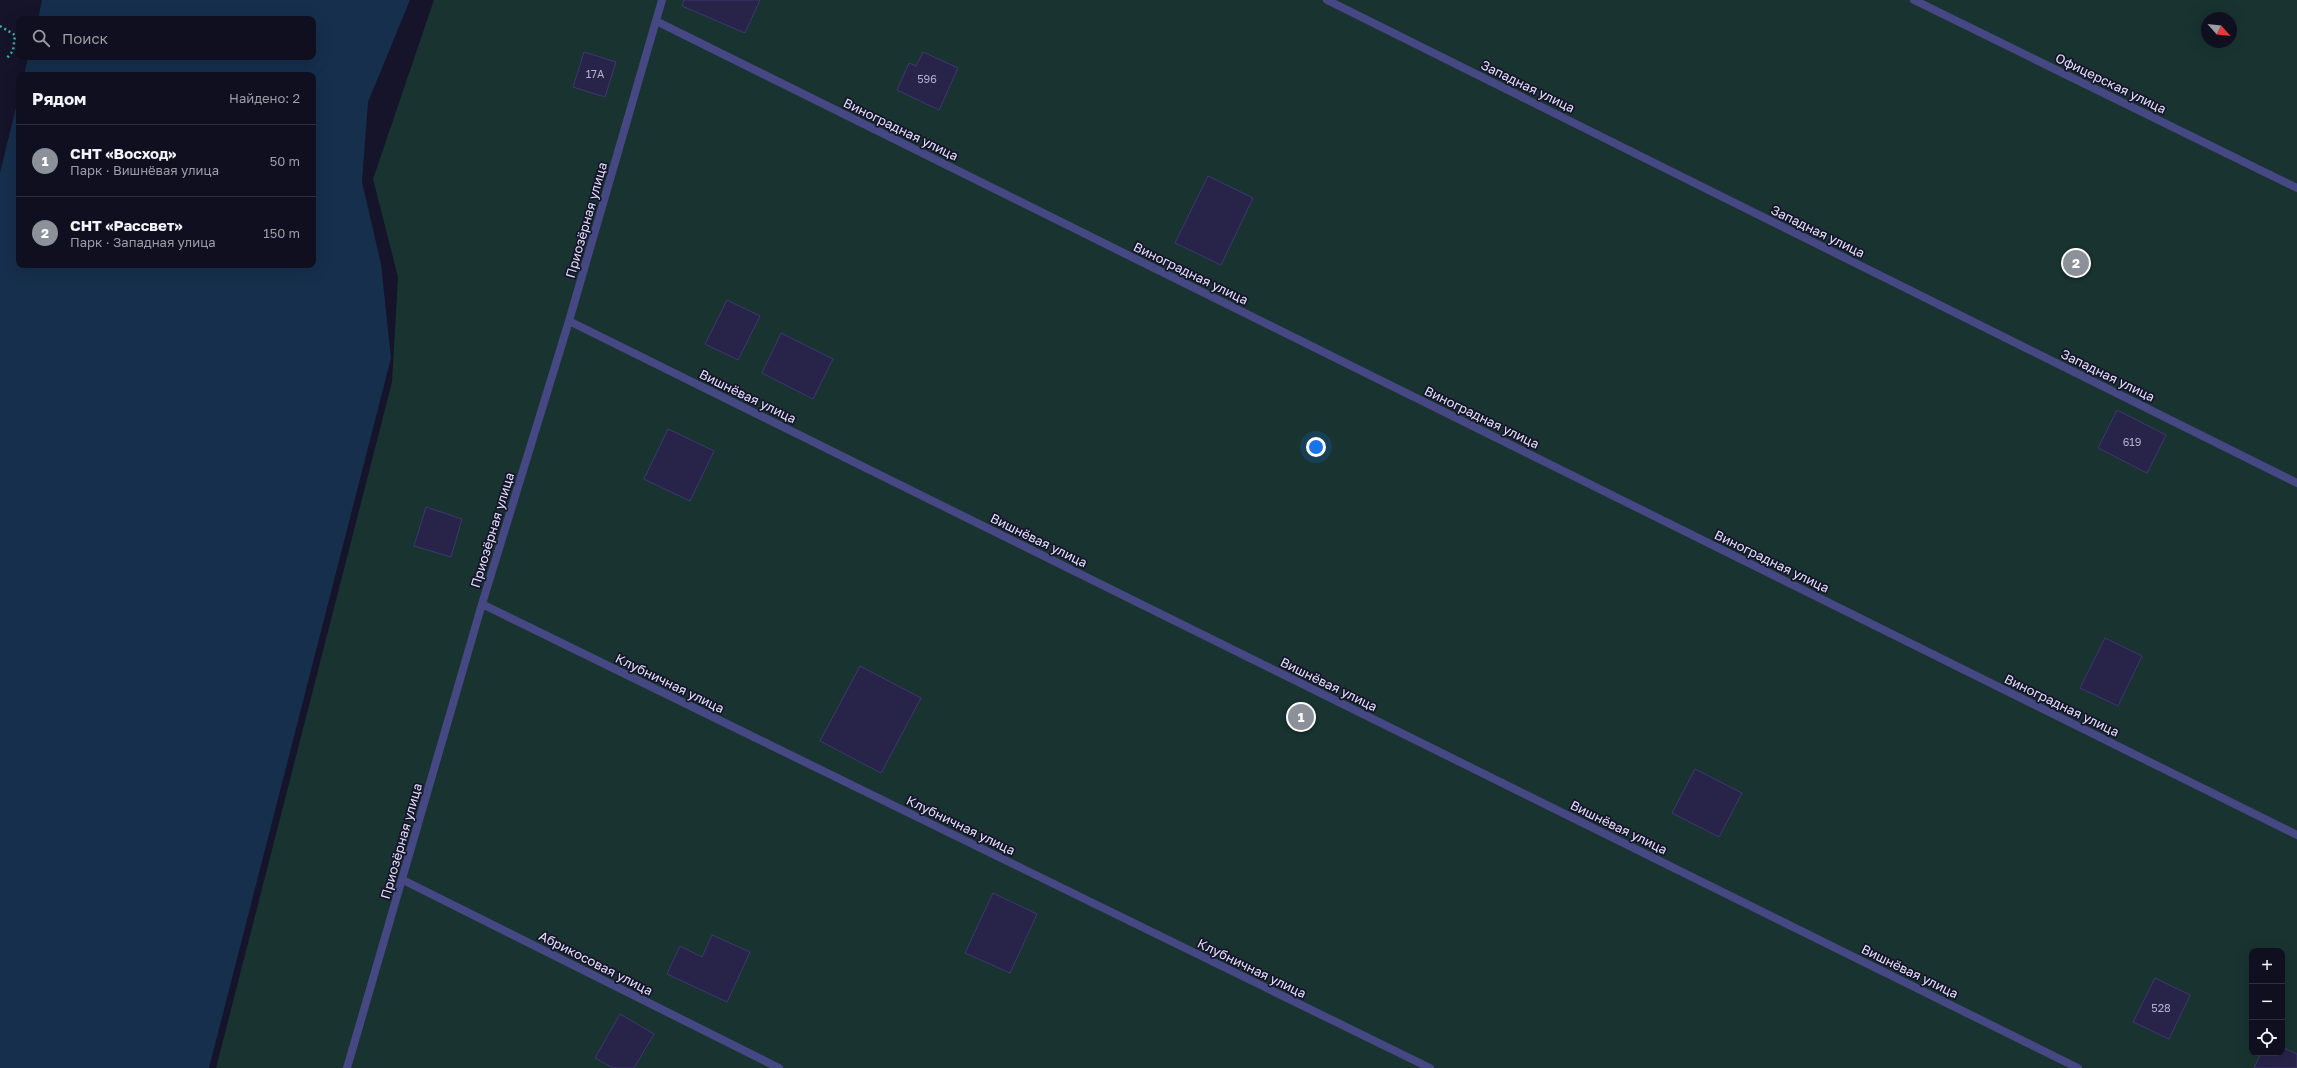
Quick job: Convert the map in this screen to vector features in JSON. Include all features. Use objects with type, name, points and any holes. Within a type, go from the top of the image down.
[{"type":"street","name":"Приозёрная улица","points":[[347,1068],[403,880],[482,604],[569,321],[662,0]]},
{"type":"street","name":"Западная улица","points":[[1328,0],[2297,483]]},
{"type":"street","name":"Офицерская улица","points":[[1914,0],[2297,188]]},
{"type":"street","name":"Виноградная улица","points":[[656,21],[2297,835]]},
{"type":"street","name":"Вишнёвая улица","points":[[569,321],[2078,1068]]},
{"type":"street","name":"Клубничная улица","points":[[482,604],[1430,1068]]},
{"type":"street","name":"Абрикосовая улица","points":[[403,880],[779,1068]]},
{"type":"path","points":[[0,26],[15,35],[13,51],[6,59]]},
{"type":"green space","points":[[434,0],[2297,0],[2297,1068],[216,1068],[392,382],[398,277],[373,179]]},
{"type":"water","points":[[42,0],[410,0],[368,102],[362,182],[381,264],[391,358],[209,1068],[0,1068],[0,173],[16,107],[16,268],[316,268],[316,72],[25,72],[27,60],[316,60],[316,16],[39,16]]},
{"type":"building","points":[[684,0],[760,0],[745,33],[682,6]]},
{"type":"building","points":[[584,52],[616,62],[605,97],[573,87]]},
{"type":"building","points":[[923,52],[958,68],[939,110],[897,90],[909,63],[916,66]]},
{"type":"building","points":[[1208,176],[1253,198],[1221,265],[1175,243]]},
{"type":"building","points":[[727,300],[760,316],[738,360],[705,344]]},
{"type":"building","points":[[781,333],[833,359],[813,399],[762,373]]},
{"type":"building","points":[[2117,410],[2166,435],[2147,473],[2098,448]]},
{"type":"building","points":[[668,429],[714,451],[690,501],[644,479]]},
{"type":"building","points":[[426,507],[462,519],[451,557],[414,546]]},
{"type":"building","points":[[2105,638],[2142,656],[2118,706],[2080,688]]},
{"type":"building","points":[[860,666],[921,698],[881,773],[820,741]]},
{"type":"building","points":[[1695,769],[1742,793],[1719,837],[1672,813]]},
{"type":"building","points":[[993,893],[1037,914],[1010,973],[965,953]]},
{"type":"building","points":[[712,935],[750,952],[727,1002],[667,974],[680,946],[702,957]]},
{"type":"building","points":[[2155,978],[2190,995],[2169,1039],[2133,1022]]},
{"type":"building","points":[[620,1014],[654,1034],[634,1068],[613,1068],[595,1058]]},
{"type":"building","points":[[2285,1048],[2297,1054],[2297,1068],[2254,1068],[2260,1056],[2285,1056]]},
{"type":"place","name":"СНТ «Рассвет»","points":[[2076,263]]},
{"type":"place","name":"СНТ «Восход»","points":[[1301,717]]}]
